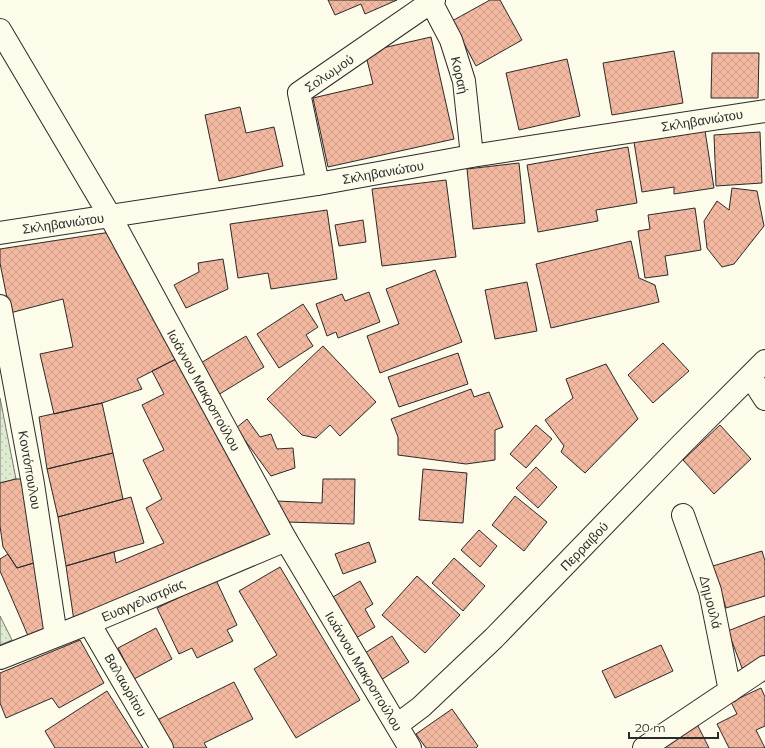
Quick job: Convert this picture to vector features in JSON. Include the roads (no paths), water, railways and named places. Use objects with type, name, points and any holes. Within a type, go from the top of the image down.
[{"type":"street","name":"Κοραή","points":[[432,1],[451,40],[464,81],[472,156]]},
{"type":"street","name":"Σολωμού","points":[[318,184],[299,93],[432,1]]},
{"type":"street","name":"Ιωάννου Μακροπούλου","points":[[0,30],[110,216],[286,540],[410,748]]},
{"type":"street","name":"Σκληβανιώτου","points":[[0,232],[318,184],[472,156],[765,111]]},
{"type":"street","name":"Κοντόπουλου","points":[[0,306],[8,389],[33,484],[56,636]]},
{"type":"street","name":"Περραιβού","points":[[397,725],[421,707],[494,638],[680,446],[765,361]]},
{"type":"street","points":[[748,378],[756,385],[765,399]]},
{"type":"street","name":"Δημουλά","points":[[683,515],[710,591],[730,691]]},
{"type":"street","name":"Ευαγγελιστρίας","points":[[0,658],[286,540]]},
{"type":"street","name":"Βαλαωρίτου","points":[[90,622],[162,748]]},
{"type":"street","points":[[644,748],[765,667]]}]
